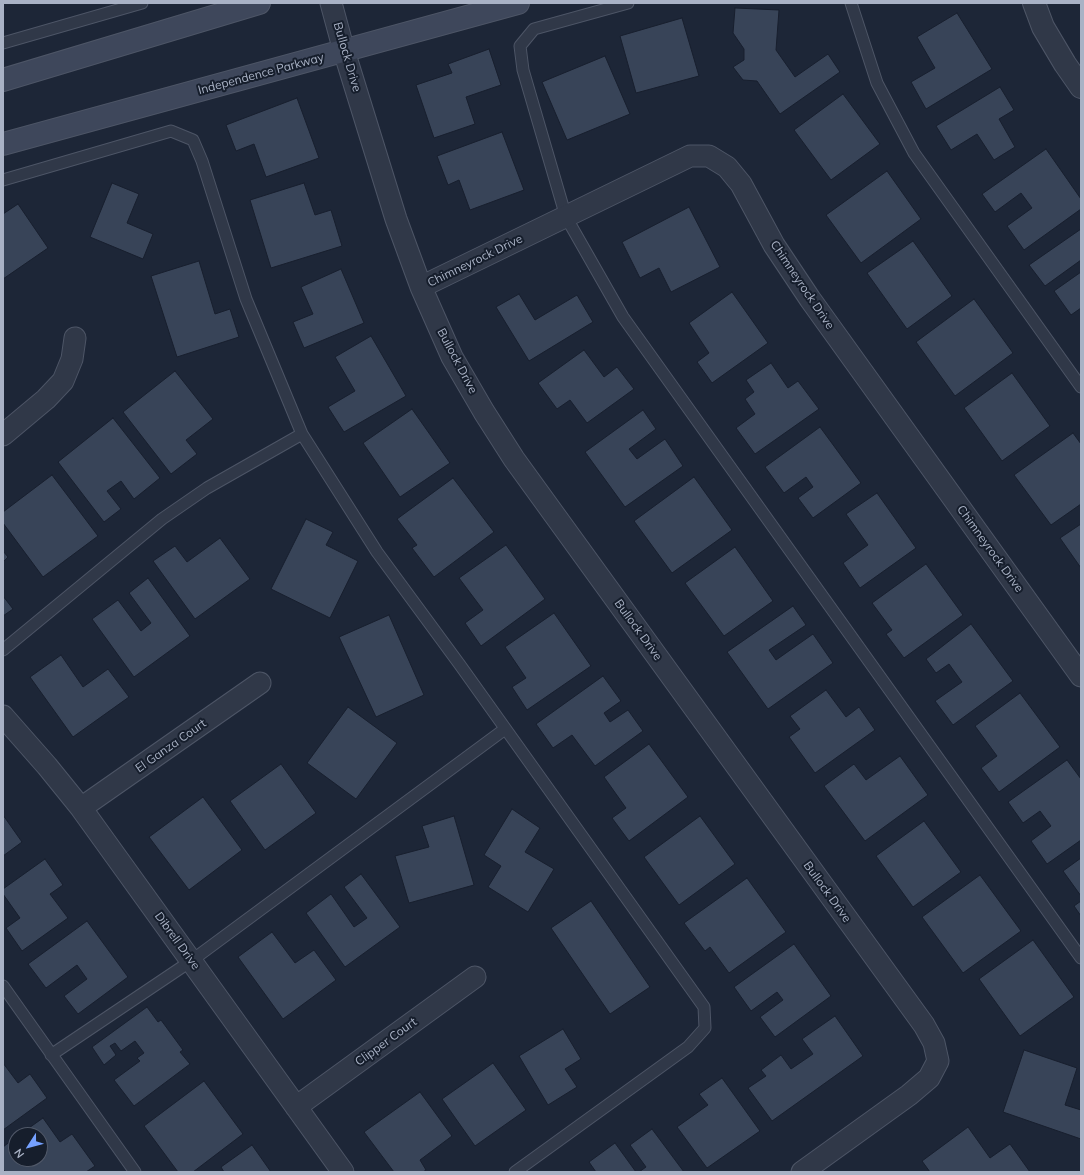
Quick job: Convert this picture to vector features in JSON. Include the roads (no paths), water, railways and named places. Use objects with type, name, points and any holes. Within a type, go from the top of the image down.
[{"type":"main road","points":[[3,80],[259,3]]},
{"type":"main road","name":"Independence Parkway","points":[[3,144],[518,3]]},
{"type":"street","name":"Bullock Drive","points":[[331,3],[344,51],[396,219],[421,287],[452,357],[484,412],[514,459],[919,1019],[934,1043],[938,1061],[928,1078],[909,1095],[802,1172]]},
{"type":"street","points":[[1034,3],[1043,27],[1065,64],[1081,87]]},
{"type":"street","name":"Chimneyrock Drive","points":[[421,287],[690,156],[709,156],[727,166],[741,184],[774,245],[810,299],[1081,676]]},
{"type":"street","points":[[3,435],[46,399],[63,381],[72,359],[75,338]]},
{"type":"street","name":"El Ganza Court","points":[[81,808],[260,683]]},
{"type":"street","name":"Dibrell Drive","points":[[3,716],[47,766],[81,808],[343,1172]]},
{"type":"street","name":"Clipper Court","points":[[296,1107],[475,977]]},
{"type":"lane","points":[[3,43],[142,3]]},
{"type":"lane","points":[[628,3],[534,29],[520,46],[523,70],[566,217],[622,317],[1081,958]]},
{"type":"lane","points":[[851,3],[877,83],[914,153],[1081,387]]},
{"type":"lane","points":[[3,180],[171,131],[194,140],[246,299],[302,434],[377,552],[505,728],[704,1007],[705,1028],[688,1047],[515,1172]]},
{"type":"lane","points":[[3,650],[162,519],[207,488],[302,434]]},
{"type":"lane","points":[[51,1054],[191,961],[505,728]]},
{"type":"lane","points":[[3,986],[135,1172]]}]
